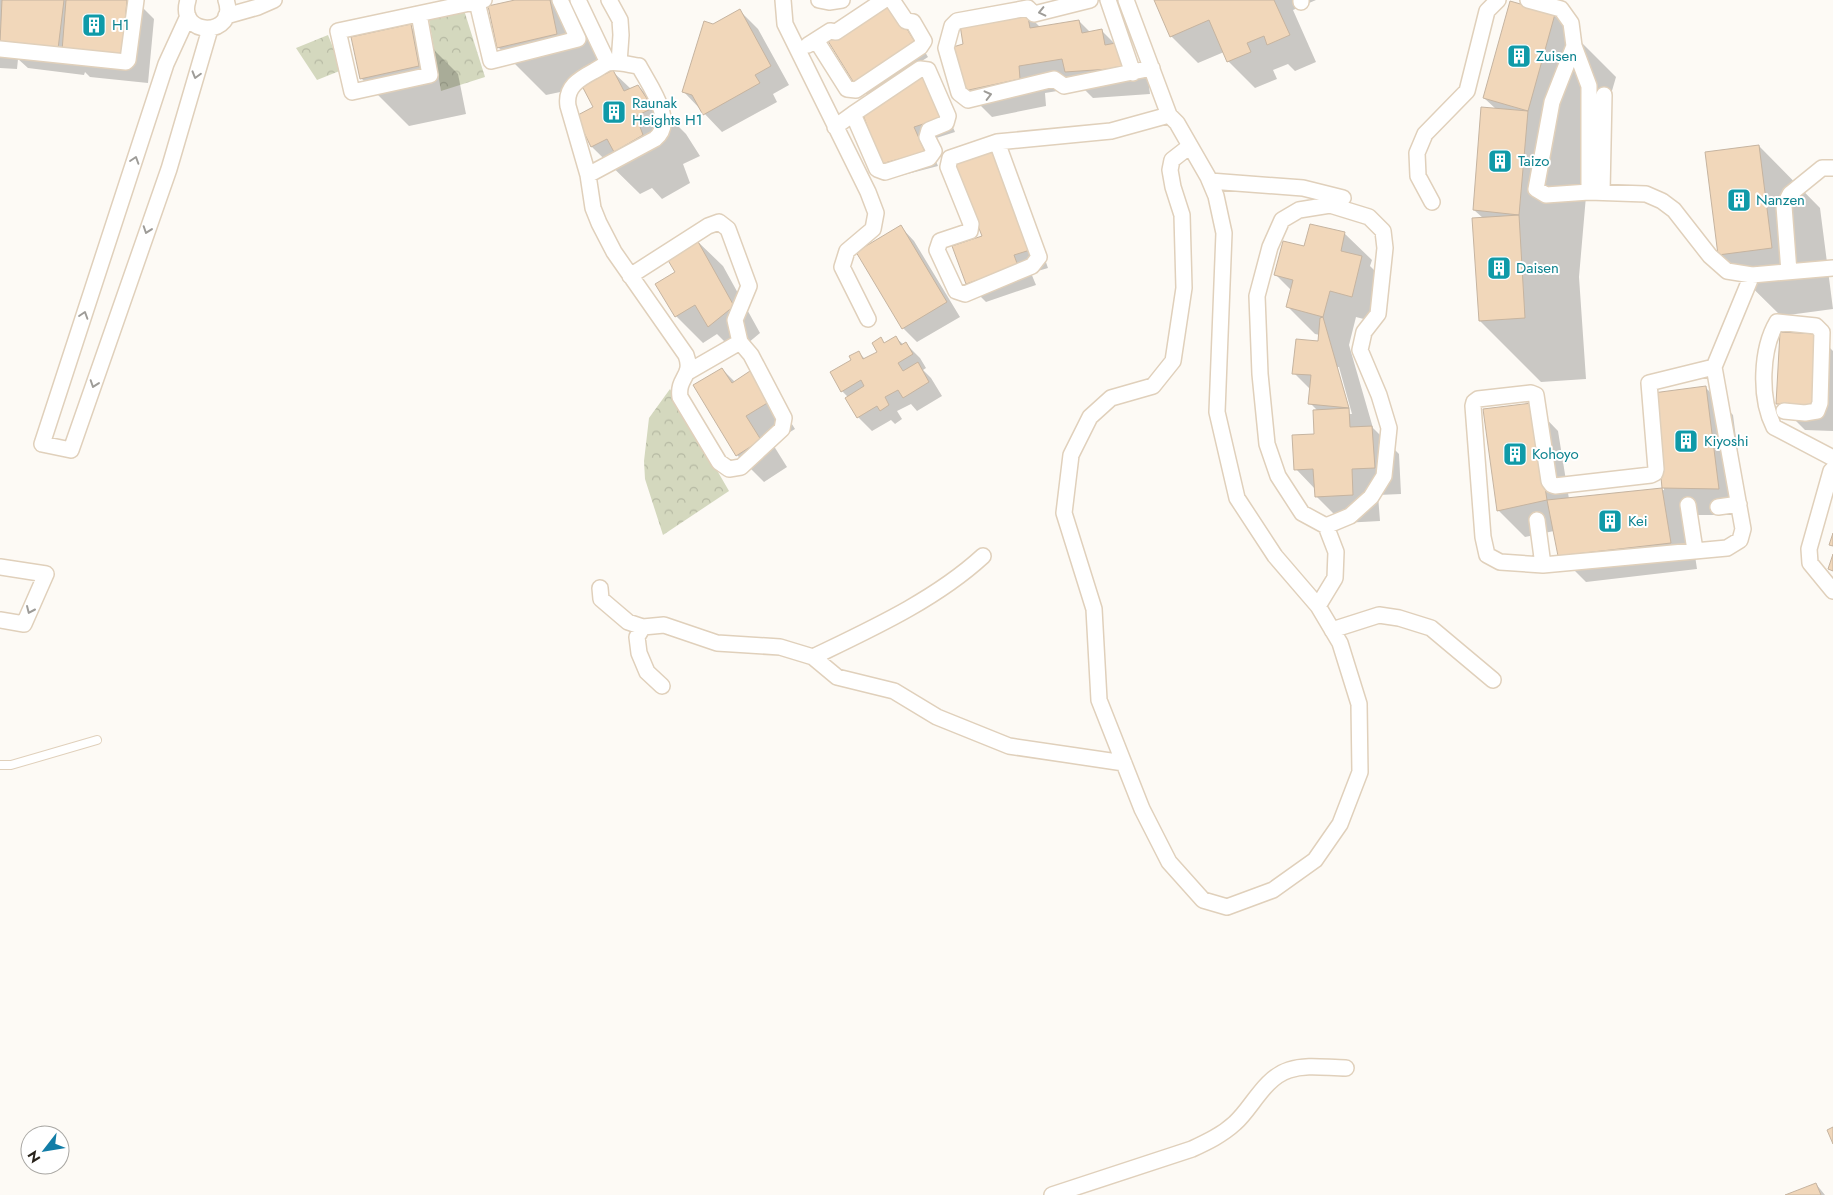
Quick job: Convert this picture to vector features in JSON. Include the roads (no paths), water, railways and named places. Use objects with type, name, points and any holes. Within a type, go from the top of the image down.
[{"type":"street","points":[[0,49],[126,62],[128,60],[136,0]]},
{"type":"street","points":[[188,0],[186,9],[188,16],[196,26],[210,29],[222,22],[226,16],[228,11],[226,0]]},
{"type":"street","points":[[226,16],[258,7],[274,0]]},
{"type":"street","points":[[419,14],[430,75],[352,92],[338,31],[419,14],[439,4],[480,1],[491,61],[578,39],[560,0]]},
{"type":"street","points":[[578,0],[613,63]]},
{"type":"street","points":[[609,0],[620,20],[621,35],[613,63]]},
{"type":"street","points":[[782,0],[785,24],[868,192],[876,213],[873,229],[846,251],[842,267],[868,319]]},
{"type":"street","points":[[819,0],[829,2],[842,0]]},
{"type":"street","points":[[798,52],[830,31],[836,32],[884,0]]},
{"type":"street","points":[[816,40],[847,88],[856,90],[920,47],[924,41],[913,22],[906,21],[892,0]]},
{"type":"street","points":[[1090,0],[1034,14],[1028,8],[957,22],[952,26],[946,48],[959,94],[968,100],[1054,79],[1064,86],[1152,68]]},
{"type":"street","points":[[1108,0],[1133,73]]},
{"type":"street","points":[[1126,0],[1168,115],[1177,123],[1210,181],[1216,196],[1224,233],[1217,412],[1238,498],[1275,556],[1318,606],[1340,643],[1359,704],[1360,772],[1340,824],[1315,860],[1273,890],[1227,907],[1203,900],[1169,862],[1142,809],[1099,700],[1094,609],[1064,513],[1071,455],[1090,417],[1112,398],[1153,386],[1172,361],[1184,288],[1182,215],[1173,188],[1170,170],[1172,160],[1190,146]]},
{"type":"street","points":[[1432,202],[1418,176],[1418,153],[1425,134],[1467,91],[1487,11],[1498,0]]},
{"type":"street","points":[[1528,0],[1561,9],[1571,23],[1574,46],[1589,86],[1596,192]]},
{"type":"street","points":[[188,16],[166,64],[42,444],[71,450],[169,169],[210,29]]},
{"type":"street","points":[[1574,46],[1552,102],[1536,189],[1546,195],[1596,192],[1646,194],[1662,200],[1674,210],[1710,256],[1727,272],[1752,274],[1833,268]]},
{"type":"street","points":[[588,175],[655,139],[662,130],[663,112],[639,66],[613,63],[577,80],[572,86],[567,99],[588,175],[593,208],[596,215],[614,252],[686,356],[689,364],[688,372]]},
{"type":"street","points":[[835,127],[854,114],[920,69],[928,70],[948,116],[946,123],[929,130],[927,136],[934,152],[929,158],[885,172],[878,169],[854,114]]},
{"type":"street","points":[[1596,192],[1604,95]]},
{"type":"street","points":[[997,142],[1039,257],[1032,266],[965,294],[956,291],[938,250],[940,241],[970,231],[972,224],[948,167],[950,158],[997,142],[1111,131],[1168,115]]},
{"type":"street","points":[[1789,272],[1784,206],[1790,194],[1822,168],[1833,168]]},
{"type":"street","points":[[1210,181],[1303,188],[1342,198]]},
{"type":"street","points":[[1318,606],[1335,578],[1336,552],[1326,526],[1302,513],[1278,476],[1267,444],[1260,374],[1257,296],[1270,247],[1282,220],[1299,210],[1330,205],[1369,217],[1383,231],[1385,248],[1378,314],[1364,332],[1360,350],[1379,395],[1388,428],[1384,476],[1371,497],[1350,516],[1326,526]]},
{"type":"street","points":[[630,276],[708,226],[719,222],[728,229],[749,286],[735,320],[740,342],[751,355],[784,418],[782,429],[740,467],[729,469],[719,462],[680,397],[679,390],[680,383],[688,372],[740,342]]},
{"type":"street","points":[[1714,367],[1649,384],[1656,469],[1655,473],[1651,475],[1552,485],[1549,481],[1536,395],[1531,393],[1478,399],[1474,402],[1482,536],[1488,555],[1500,562],[1543,565],[1727,548],[1740,540],[1743,529],[1714,367],[1752,274]]},
{"type":"street","points":[[1784,411],[1805,413],[1816,410],[1820,402],[1822,332],[1816,326],[1777,322],[1772,330],[1764,359],[1765,396],[1769,418],[1774,427],[1833,458]]},
{"type":"street","points":[[1833,469],[1809,549],[1810,562],[1833,590]]},
{"type":"street","points":[[1718,507],[1739,504]]},
{"type":"street","points":[[1688,505],[1695,550]]},
{"type":"street","points":[[1537,520],[1543,565]]},
{"type":"street","points":[[813,657],[897,616],[969,569],[983,556]]},
{"type":"street","points":[[0,567],[46,574],[24,624],[0,620]]},
{"type":"street","points":[[600,588],[601,599],[628,622],[643,627],[664,625],[717,643],[780,647],[813,657],[837,677],[894,691],[937,717],[1008,746],[1124,762]]},
{"type":"street","points":[[1332,630],[1379,615],[1399,618],[1431,628],[1493,680]]},
{"type":"street","points":[[643,627],[637,636],[639,653],[646,672],[662,686]]},
{"type":"street","points":[[1052,1195],[1192,1149],[1214,1139],[1235,1123],[1270,1082],[1287,1070],[1304,1067],[1346,1068]]},
{"type":"lane","points":[[0,765],[11,765],[97,740]]},
{"type":"place","name":"H1","points":[[94,25]]},
{"type":"place","name":"Zuisen","points":[[1519,56]]},
{"type":"place","name":"Raunak Heights H1","points":[[614,112]]},
{"type":"place","name":"Taizo","points":[[1500,161]]},
{"type":"place","name":"Nanzen","points":[[1739,200]]},
{"type":"place","name":"Daisen","points":[[1499,268]]},
{"type":"place","name":"Kiyoshi","points":[[1686,441]]},
{"type":"place","name":"Kohoyo","points":[[1515,454]]},
{"type":"place","name":"Kei","points":[[1610,521]]}]
